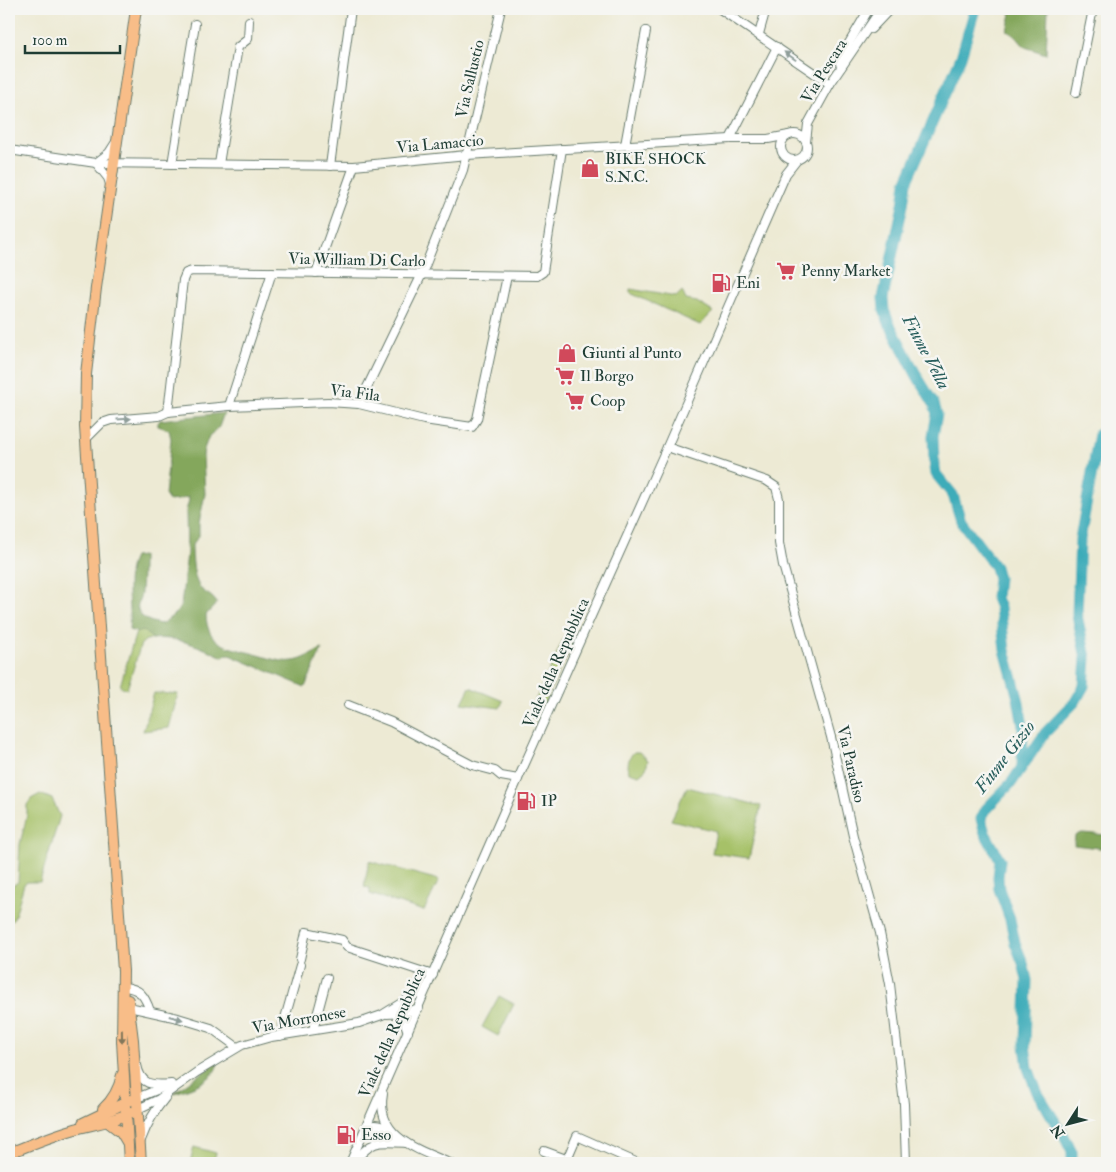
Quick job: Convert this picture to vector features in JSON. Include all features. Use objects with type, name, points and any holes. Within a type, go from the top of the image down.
[{"type":"main road","points":[[136,9],[96,288],[86,374],[86,439],[124,987],[122,1041],[124,1064],[132,1100],[138,1109],[141,1163]]},
{"type":"main road","points":[[124,987],[129,1006],[133,1040],[132,1100],[127,1114],[129,1163]]},
{"type":"main road","points":[[94,1117],[114,1098],[120,1085],[124,1064]]},
{"type":"main road","points":[[69,1131],[94,1117],[132,1100]]},
{"type":"main road","points":[[9,1153],[69,1131],[108,1122],[138,1109]]},
{"type":"main road","points":[[108,1122],[121,1132],[129,1146]]},
{"type":"street","points":[[330,166],[351,9]]},
{"type":"street","name":"Via Sallustio","points":[[358,404],[422,274],[447,213],[467,155],[501,9]]},
{"type":"street","points":[[720,9],[830,84]]},
{"type":"street","points":[[759,34],[766,9]]},
{"type":"street","points":[[841,67],[840,60],[869,9]]},
{"type":"street","name":"Via Pescara","points":[[806,142],[808,124],[830,84],[881,9]]},
{"type":"street","points":[[865,32],[876,25],[890,9]]},
{"type":"street","points":[[1076,93],[1093,9]]},
{"type":"street","points":[[219,164],[238,47],[248,39],[249,21]]},
{"type":"street","points":[[172,164],[195,24]]},
{"type":"street","points":[[625,145],[646,31]]},
{"type":"street","points":[[730,139],[777,47]]},
{"type":"street","name":"Via Pescara","points":[[790,135],[808,124]]},
{"type":"street","points":[[768,139],[777,143],[783,152],[790,159],[797,160],[806,153],[806,142],[800,136],[790,135],[784,139],[783,152]]},
{"type":"street","name":"Via Lamaccio","points":[[9,150],[96,163],[354,166],[467,155],[730,139],[768,139],[790,135]]},
{"type":"street","points":[[111,187],[108,178],[96,163],[109,153],[117,141]]},
{"type":"street","name":"Via William Di Carlo","points":[[168,412],[183,280],[186,273],[192,271],[537,276],[543,272],[562,149]]},
{"type":"street","name":"Viale della Repubblica","points":[[783,152],[786,174]]},
{"type":"street","name":"Viale della Repubblica","points":[[351,1163],[518,779],[668,447],[786,174],[797,160]]},
{"type":"street","points":[[316,273],[354,166]]},
{"type":"street","points":[[229,406],[272,272]]},
{"type":"street","name":"Via Fila","points":[[86,439],[102,423],[111,420],[159,416],[168,412],[229,406],[328,402],[358,404],[424,420],[472,427],[477,419],[507,276]]},
{"type":"street","name":"Via Paradiso","points":[[668,447],[767,481],[776,487],[779,499],[779,543],[783,565],[831,737],[854,836],[880,933],[890,984],[904,1104],[906,1163]]},
{"type":"street","points":[[348,705],[390,722],[472,765],[495,771],[501,776],[518,779]]},
{"type":"street","points":[[280,1036],[306,932],[342,940],[347,947],[433,974]]},
{"type":"street","points":[[313,1030],[327,978]]},
{"type":"street","name":"Via Morronese","points":[[132,1100],[172,1087],[237,1047],[254,1040],[359,1023],[382,1014],[428,986]]},
{"type":"street","points":[[124,987],[134,988],[143,994],[150,1011]]},
{"type":"street","points":[[401,1003],[412,1002],[419,1008]]},
{"type":"street","points":[[129,1006],[211,1028],[237,1047]]},
{"type":"street","name":"Via Morronese","points":[[382,1014],[397,1014],[419,1008]]},
{"type":"street","points":[[397,1014],[404,1021],[408,1032]]},
{"type":"street","name":"Via Morronese","points":[[133,1040],[138,1070],[144,1081],[153,1085],[172,1087]]},
{"type":"street","points":[[385,1085],[382,1107],[384,1119],[392,1131],[406,1143],[450,1163]]},
{"type":"street","name":"Via Morronese","points":[[138,1109],[159,1100],[172,1087]]},
{"type":"street","name":"Via Morronese","points":[[140,1144],[155,1110],[172,1087]]},
{"type":"street","points":[[384,1142],[375,1138],[366,1127],[372,1124],[392,1131]]},
{"type":"street","points":[[567,1159],[577,1136],[638,1163]]},
{"type":"street","points":[[351,1163],[374,1143],[406,1143]]},
{"type":"street","points":[[544,1150],[578,1163]]},
{"type":"green space","points":[[1005,9],[1048,9],[1046,54],[1025,47],[1007,30],[1011,14]]},
{"type":"green space","points":[[630,289],[676,297],[682,291],[686,300],[697,302],[713,312],[700,325],[630,293]]},
{"type":"green space","points":[[224,413],[219,427],[209,436],[204,449],[205,494],[199,523],[199,536],[192,545],[194,569],[199,586],[217,603],[206,615],[207,626],[216,640],[222,644],[278,660],[297,660],[322,649],[305,687],[227,654],[223,657],[189,643],[171,639],[153,639],[144,631],[136,632],[129,630],[128,583],[134,557],[142,556],[141,593],[138,603],[141,616],[149,621],[162,624],[176,613],[181,606],[187,554],[186,511],[189,500],[188,497],[169,501],[165,495],[171,439],[169,430],[158,426],[158,423],[160,420]]},
{"type":"green space","points":[[144,631],[153,639],[146,640],[141,644],[127,689],[120,686],[136,632]]},
{"type":"green space","points":[[564,638],[572,641],[537,721],[528,716]]},
{"type":"green space","points":[[470,687],[503,701],[500,708],[462,703]]},
{"type":"green space","points":[[154,693],[178,694],[169,728],[143,731]]},
{"type":"green space","points":[[634,752],[639,752],[648,760],[646,769],[639,775],[629,772],[628,769],[629,759]]},
{"type":"green space","points":[[687,787],[761,806],[749,858],[712,853],[716,831],[671,820]]},
{"type":"green space","points":[[40,794],[52,799],[60,816],[40,882],[27,882],[24,884],[15,916],[9,925],[9,888],[18,882],[20,844],[27,815],[27,805],[31,799]]},
{"type":"green space","points":[[1082,833],[1107,835],[1107,849],[1074,845],[1075,836]]},
{"type":"green space","points":[[369,861],[439,880],[424,911],[370,894],[370,888],[364,887]]},
{"type":"green space","points":[[499,996],[514,1004],[498,1036],[482,1027]]},
{"type":"green space","points":[[218,1061],[216,1068],[207,1079],[172,1094]]},
{"type":"green space","points":[[194,1147],[216,1153],[213,1163],[190,1163]]},
{"type":"waterway","name":"Fiume Vella","points":[[975,9],[961,57],[906,183],[883,298],[884,310],[889,323],[934,404],[937,414],[933,436],[936,474],[953,495],[961,521],[995,567],[998,578],[996,598],[1000,608],[1005,650],[1018,698],[1023,726],[1022,767]]},
{"type":"waterway","name":"Fiume Gizio","points":[[1072,1163],[1072,1152],[1037,1092],[1028,1068],[1025,1045],[1027,980],[1015,943],[1010,919],[999,889],[1000,860],[985,833],[981,819],[986,809],[1012,782],[1045,733],[1075,702],[1084,686],[1086,658],[1077,615],[1080,539],[1099,434],[1107,432]]},
{"type":"place","name":"BIKE SHOCK S.N.C.","points":[[590,168]]},
{"type":"place","name":"Penny Market","points":[[786,271]]},
{"type":"place","name":"Eni","points":[[721,283]]},
{"type":"place","name":"Giunti al Punto","points":[[567,353]]},
{"type":"place","name":"Il Borgo","points":[[565,376]]},
{"type":"place","name":"Coop","points":[[575,401]]},
{"type":"place","name":"IP","points":[[526,801]]},
{"type":"place","name":"Esso","points":[[346,1135]]}]
